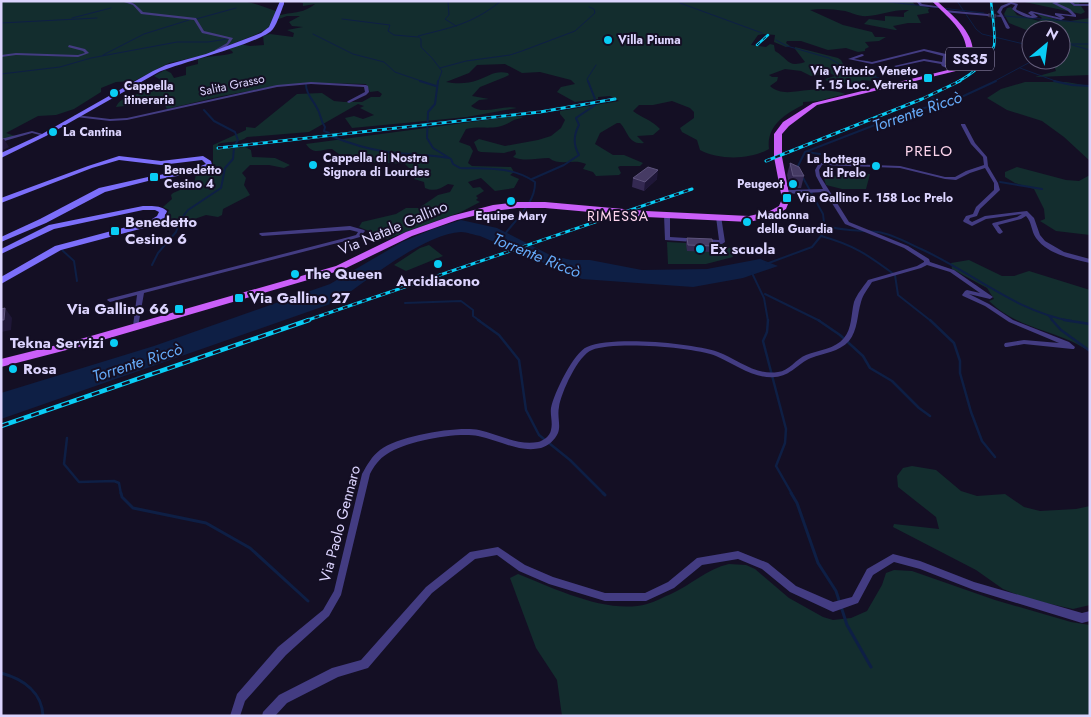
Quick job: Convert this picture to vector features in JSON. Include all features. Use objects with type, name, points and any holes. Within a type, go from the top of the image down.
[{"type":"main road","name":"SS35","points":[[785,192],[778,157],[777,138],[780,130],[786,124],[815,104],[954,70],[968,64],[972,44],[966,34],[934,1]]},
{"type":"main road","name":"Via Natale Gallino","points":[[1,363],[339,268],[410,234],[454,218],[493,208],[533,204],[667,215],[749,219],[765,217],[783,207],[786,199],[785,192]]},
{"type":"street","points":[[122,1],[134,4],[142,13],[195,19],[203,32],[231,38],[228,44],[216,51]]},
{"type":"street","points":[[1,156],[44,135],[155,72],[263,34],[271,28],[274,17],[282,5],[282,1]]},
{"type":"street","points":[[917,1],[921,5],[944,10],[988,15]]},
{"type":"street","points":[[1008,28],[999,12],[1004,3],[1016,4],[1014,9],[1016,11],[1033,18],[1036,17],[1031,12],[1061,19],[1063,18],[1056,14],[1075,16],[1069,10],[1054,4],[1063,1]]},
{"type":"street","points":[[1069,1],[1074,5],[1090,5]]},
{"type":"street","points":[[996,16],[1002,16]]},
{"type":"street","points":[[1,56],[16,54],[78,56],[87,53],[84,50],[69,46]]},
{"type":"street","points":[[862,55],[850,59],[872,64],[924,50],[945,56],[946,58],[942,63]]},
{"type":"street","points":[[896,66],[924,60],[942,63],[954,70]]},
{"type":"street","name":"Salita Grasso","points":[[76,116],[110,120],[127,119],[277,86],[312,83],[366,86],[367,92],[365,94],[349,102]]},
{"type":"street","points":[[963,125],[973,144],[986,156],[986,166],[996,183],[997,190],[978,208],[975,215],[968,217],[967,223],[972,224],[985,218],[999,217],[1022,211],[1031,218],[1037,236],[1042,241],[1067,255],[1090,261]]},
{"type":"street","points":[[1,141],[32,132],[44,135]]},
{"type":"street","points":[[1,201],[119,158],[161,162],[203,158],[209,162],[204,168],[195,172],[148,179],[102,190],[43,221],[1,240]]},
{"type":"street","points":[[986,166],[956,178],[946,178],[900,167],[821,164],[817,170],[825,190],[847,223],[906,247],[924,257],[927,263],[952,272],[990,297],[967,292],[965,295],[970,299],[987,305],[1011,321],[1067,344],[1072,348],[1024,342],[1007,345]]},
{"type":"street","points":[[785,192],[825,190]]},
{"type":"street","points":[[1,252],[52,227],[143,208],[156,208],[163,211],[161,218],[152,224],[58,248],[1,281]]},
{"type":"street","points":[[1000,232],[995,224],[1026,214]]},
{"type":"street","points":[[667,215],[667,239],[722,242],[719,217]]},
{"type":"street","name":"Via Natale Gallino","points":[[110,300],[351,238],[358,236],[362,231],[350,228],[262,234]]},
{"type":"street","name":"Via Paolo Gennaro","points":[[235,716],[240,698],[282,651],[326,613],[338,592],[366,474],[372,463],[384,452],[398,444],[443,434],[471,432],[520,445],[539,445],[549,440],[555,431],[555,406],[578,359],[586,349],[600,344],[619,343],[697,349],[717,354],[758,373],[777,375],[788,372],[805,357],[841,346],[848,338],[858,299],[870,281],[927,263]]},
{"type":"street","points":[[136,326],[140,292]]},
{"type":"street","points":[[267,716],[283,699],[336,672],[364,664],[429,590],[473,555],[498,551],[522,568],[552,581],[605,597],[646,597],[671,585],[700,560],[738,555],[765,566],[793,589],[834,607],[855,600],[870,572],[893,558],[920,565],[974,586],[1082,618],[1090,616]]},
{"type":"green space","points":[[1,1],[242,1],[276,11],[270,27],[257,34],[205,55],[169,63],[134,81],[116,82],[101,88],[101,92],[74,109],[56,115],[38,116],[6,133],[15,136],[1,141]]},
{"type":"green space","points":[[296,1],[912,1],[915,5],[930,8],[928,10],[929,13],[917,15],[921,23],[893,26],[897,30],[864,24],[869,19],[885,21],[885,16],[904,17],[904,13],[909,10],[865,16],[836,10],[810,10],[843,25],[872,32],[875,37],[886,37],[879,41],[865,42],[869,47],[865,51],[858,52],[846,48],[828,50],[801,41],[787,41],[786,43],[790,46],[786,47],[774,42],[775,35],[758,35],[751,45],[766,47],[770,44],[774,45],[775,51],[791,63],[799,64],[805,62],[795,47],[838,58],[844,66],[855,69],[853,72],[855,73],[874,74],[877,76],[872,81],[862,80],[856,84],[827,81],[825,79],[835,76],[830,73],[811,76],[801,71],[785,69],[769,75],[778,77],[777,81],[770,86],[783,92],[817,90],[845,94],[818,101],[803,102],[803,105],[790,112],[778,122],[771,134],[769,149],[762,153],[744,157],[725,157],[700,150],[697,140],[682,132],[680,128],[694,118],[694,112],[690,108],[672,101],[653,105],[639,105],[633,111],[654,123],[660,129],[653,135],[637,136],[644,143],[631,140],[620,123],[600,133],[595,144],[613,155],[624,155],[643,163],[640,166],[618,167],[621,173],[619,175],[596,176],[593,172],[583,169],[586,164],[581,162],[558,162],[549,158],[526,160],[513,157],[516,154],[515,150],[504,153],[481,152],[478,151],[474,142],[479,139],[505,146],[538,140],[551,136],[561,128],[565,120],[560,111],[619,101],[610,96],[575,102],[557,92],[561,87],[575,84],[571,80],[540,72],[522,73],[505,64],[477,65],[469,73],[446,82],[466,83],[496,73],[508,73],[509,75],[505,77],[480,87],[472,96],[489,99],[479,100],[471,106],[482,110],[506,107],[517,108],[467,117],[352,128],[345,118],[354,116],[363,119],[374,115],[360,108],[364,106],[358,104],[309,132],[247,137],[241,140],[218,144],[218,149],[245,147],[251,150],[252,157],[275,158],[290,165],[284,168],[269,165],[250,165],[242,173],[246,178],[244,185],[250,195],[223,209],[222,215],[218,217],[206,215],[180,224],[156,224],[167,216],[169,210],[163,207],[172,199],[171,195],[194,184],[196,174],[213,164],[213,145],[246,130],[246,127],[255,128],[297,94],[322,93],[334,101],[362,102],[371,97],[380,97],[382,94],[378,91],[370,92],[366,84],[314,83],[276,86],[167,109],[163,101],[169,95],[143,104],[116,107],[125,98],[152,88],[161,80],[154,76],[165,70],[171,73],[174,78],[186,75],[186,67],[198,64],[198,59],[233,53],[228,49],[239,44],[250,46],[264,45],[263,36],[270,34],[293,37],[294,33],[287,30],[303,27],[292,26],[289,22],[300,16],[287,16],[276,20],[277,16],[301,11],[315,4],[303,6],[303,3]]},
{"type":"green space","points":[[1020,1],[1090,1],[1090,3],[1079,3],[1085,12],[1081,14]]},
{"type":"green space","points":[[1011,7],[1017,15],[1035,20],[1021,20],[1021,28],[1009,23],[1004,14],[1007,8]]},
{"type":"green space","points":[[1036,13],[1058,20],[1040,20],[1042,18]]},
{"type":"green space","points":[[1090,18],[1090,75],[1035,77],[1056,71],[1071,70],[1071,21]]},
{"type":"green space","points":[[1025,82],[1066,82],[1090,86],[1090,161],[1064,137],[1042,121],[1007,110],[987,98],[1001,89]]},
{"type":"green space","points":[[516,116],[523,117],[500,126],[466,129],[459,142],[470,146],[473,151],[468,163],[472,166],[511,167],[514,172],[510,175],[519,179],[514,188],[495,191],[481,178],[468,182],[473,188],[480,187],[484,191],[476,196],[478,198],[476,200],[480,202],[461,212],[387,239],[381,232],[374,233],[359,227],[362,222],[396,214],[406,208],[419,208],[438,195],[450,192],[454,185],[448,184],[431,190],[425,188],[424,182],[414,179],[418,175],[417,169],[409,168],[405,164],[368,162],[343,157],[332,149],[315,151],[306,144]]},
{"type":"green space","points":[[1017,167],[1066,180],[1079,181],[1090,175],[1090,235],[1056,231],[1040,221],[1045,219],[1044,209],[1034,189],[1015,183],[1005,177],[1005,172]]},
{"type":"green space","points":[[840,173],[870,174],[866,189],[842,189],[826,185],[823,175],[840,176]]},
{"type":"green space","points":[[667,242],[727,245],[727,247],[731,248],[733,257],[706,264],[668,264]]},
{"type":"green space","points":[[429,245],[443,256],[406,271],[394,265],[420,248]]},
{"type":"green space","points":[[969,260],[1002,276],[1014,276],[1029,271],[1090,290],[1090,351],[1073,342],[1018,321],[998,309],[989,301],[994,299],[987,288],[952,269],[951,263]]},
{"type":"green space","points":[[912,466],[936,470],[961,491],[977,496],[1005,494],[1024,507],[1040,511],[1076,509],[1090,506],[1090,605],[1073,609],[1028,599],[1003,589],[976,570],[893,527],[894,524],[939,529],[936,517],[898,487],[897,476],[903,468]]},
{"type":"green space","points":[[729,564],[746,565],[755,569],[789,598],[823,617],[833,620],[851,618],[867,611],[882,585],[886,573],[894,570],[912,571],[995,600],[1071,622],[1090,625],[1090,716],[562,716],[557,680],[536,648],[510,578],[518,574],[564,593],[598,603],[632,606],[656,601],[706,573]]},
{"type":"water","points":[[461,220],[497,228],[550,255],[571,260],[590,260],[642,270],[707,269],[760,259],[778,266],[743,278],[693,287],[582,279],[480,236],[461,232],[446,235],[413,249],[336,302],[1,419],[1,393],[154,346],[330,284],[402,242]]},
{"type":"building","points":[[790,163],[799,167],[804,176],[793,176]]},
{"type":"building","points":[[648,167],[658,170],[645,182],[633,178]]},
{"type":"building","points":[[687,238],[712,239],[713,246],[688,245]]},
{"type":"building","points":[[5,308],[4,320],[1,320],[1,309]]},
{"type":"waterway","points":[[448,1],[449,15],[445,19],[456,26]]},
{"type":"waterway","points":[[456,26],[481,15],[501,1]]},
{"type":"waterway","points":[[881,1],[964,11]]},
{"type":"waterway","name":"Torrente Riccò","points":[[957,1],[964,11]]},
{"type":"waterway","points":[[680,3],[762,33]]},
{"type":"waterway","points":[[440,68],[466,61],[510,55],[575,31],[595,13],[594,9],[589,7]]},
{"type":"waterway","points":[[72,18],[111,8]]},
{"type":"waterway","points":[[196,19],[236,8]]},
{"type":"waterway","points":[[964,11],[984,13]]},
{"type":"waterway","name":"Torrente Riccò","points":[[964,11],[976,29],[982,34],[1021,43]]},
{"type":"waterway","points":[[1004,16],[1090,23]]},
{"type":"waterway","points":[[1,23],[97,18]]},
{"type":"waterway","points":[[342,19],[390,25],[388,31],[394,35],[418,37]]},
{"type":"waterway","points":[[103,55],[144,34],[189,20]]},
{"type":"waterway","points":[[438,82],[442,71],[421,47],[421,39],[418,36],[456,26]]},
{"type":"waterway","points":[[313,34],[353,54],[384,62],[395,72],[424,82]]},
{"type":"waterway","points":[[1,74],[60,67],[91,58],[177,42],[208,42],[227,39]]},
{"type":"waterway","points":[[776,40],[787,46],[829,58],[852,72],[879,78]]},
{"type":"waterway","points":[[1071,44],[1090,44]]},
{"type":"waterway","points":[[1072,45],[1090,50]]},
{"type":"waterway","points":[[588,82],[587,79],[596,65]]},
{"type":"waterway","name":"Torrente Riccò","points":[[993,82],[1021,67]]},
{"type":"waterway","points":[[1020,68],[1057,82]]},
{"type":"waterway","points":[[420,81],[436,86]]},
{"type":"waterway","points":[[438,81],[435,104],[428,112],[427,138],[433,148],[451,159],[453,164],[460,168],[508,171],[518,173],[535,182],[529,203],[505,234]]},
{"type":"waterway","points":[[588,81],[595,99]]},
{"type":"waterway","name":"Torrente Riccò","points":[[943,103],[957,99],[996,81]]},
{"type":"waterway","points":[[1057,82],[1090,86]]},
{"type":"waterway","points":[[306,85],[308,94],[318,110],[325,127],[324,131],[329,133]]},
{"type":"waterway","name":"Torrente Riccò","points":[[932,98],[943,103]]},
{"type":"waterway","name":"Torrente Riccò","points":[[799,169],[798,166],[805,152],[906,113],[943,103]]},
{"type":"waterway","points":[[532,179],[564,165],[579,155],[575,144],[579,125],[576,118],[595,105]]},
{"type":"waterway","points":[[204,110],[214,121],[235,132],[238,140],[236,143]]},
{"type":"waterway","points":[[331,136],[358,146],[380,151],[449,158]]},
{"type":"waterway","points":[[152,265],[158,253],[176,232],[181,219],[188,210],[221,188],[225,168],[233,159],[234,147]]},
{"type":"waterway","name":"Torrente Riccò","points":[[807,152],[820,154]]},
{"type":"waterway","name":"Torrente Riccò","points":[[766,264],[812,247],[825,231],[823,214],[802,176]]},
{"type":"waterway","points":[[1000,182],[1042,189]]},
{"type":"waterway","points":[[825,226],[845,230],[878,232],[894,237],[940,258],[1032,309],[1072,321]]},
{"type":"waterway","points":[[821,236],[860,251],[895,275],[898,295],[931,321]]},
{"type":"waterway","points":[[62,250],[74,261],[77,281]]},
{"type":"waterway","points":[[752,273],[764,298],[768,321]]},
{"type":"waterway","points":[[765,294],[818,320]]},
{"type":"waterway","points":[[405,303],[461,301],[473,310],[473,316],[480,321]]},
{"type":"waterway","points":[[1049,316],[1053,321]]},
{"type":"waterway","points":[[478,320],[499,335],[519,360],[526,410],[539,435],[570,460],[605,495]]},
{"type":"waterway","points":[[818,320],[840,335],[863,356],[870,368],[892,381],[919,408],[930,416]]},
{"type":"waterway","points":[[930,320],[954,343],[960,361],[960,373],[971,412],[982,441],[995,457]]},
{"type":"waterway","points":[[1052,320],[1061,330],[1090,351]]},
{"type":"waterway","points":[[1064,320],[1090,324]]},
{"type":"waterway","points":[[768,321],[767,332],[763,341],[786,429],[785,443],[776,466],[792,494]]},
{"type":"waterway","points":[[67,438],[64,464],[79,482],[114,481],[119,483],[121,494]]},
{"type":"waterway","points":[[121,493],[122,497],[133,508],[206,523],[250,548],[308,601]]},
{"type":"waterway","points":[[791,493],[797,503],[818,563],[836,591],[847,625],[871,667]]},
{"type":"waterway","points":[[1,673],[24,683],[35,693],[42,708],[43,716]]},
{"type":"tunnel","points":[[988,15],[996,16]]},
{"type":"railway","points":[[957,82],[979,67],[992,52],[994,30],[991,1]]},
{"type":"railway","points":[[757,45],[768,35]]},
{"type":"railway","points":[[766,161],[922,99],[960,81]]},
{"type":"railway","points":[[218,148],[540,112],[615,99]]},
{"type":"railway","points":[[305,321],[692,189]]},
{"type":"railway","points":[[1,426],[309,320]]},
{"type":"place","name":"Villa Piuma","points":[[608,40]]},
{"type":"place","name":"Via Vittorio Veneto F. 15 Loc. Vetreria","points":[[928,78]]},
{"type":"place","name":"Cappella itineraria","points":[[114,93]]},
{"type":"place","name":"La Cantina","points":[[53,132]]},
{"type":"place","name":"Cappella di Nostra Signora di Lourdes","points":[[313,165]]},
{"type":"place","name":"La bottega di Prelo","points":[[876,166]]},
{"type":"place","name":"Benedetto Cesino 4","points":[[154,177]]},
{"type":"place","name":"Peugeot","points":[[793,184]]},
{"type":"place","name":"Via Gallino F. 158 Loc Prelo","points":[[787,198]]},
{"type":"place","name":"Equipe Mary","points":[[511,201]]},
{"type":"place","name":"Madonna della Guardia","points":[[747,222]]},
{"type":"place","name":"Benedetto Cesino 6","points":[[115,231]]},
{"type":"place","name":"Ex scuola","points":[[700,249]]},
{"type":"place","name":"Arcidiacono","points":[[438,264]]},
{"type":"place","name":"The Queen","points":[[295,274]]},
{"type":"place","name":"Via Gallino 27","points":[[239,298]]},
{"type":"place","name":"Via Gallino 66","points":[[179,309]]},
{"type":"place","name":"Tekna Servizi","points":[[114,343]]},
{"type":"place","name":"Rosa","points":[[13,369]]},
{"type":"district","name":"PRELO","points":[[929,151]]},
{"type":"district","name":"RIMESSA","points":[[618,216]]}]
